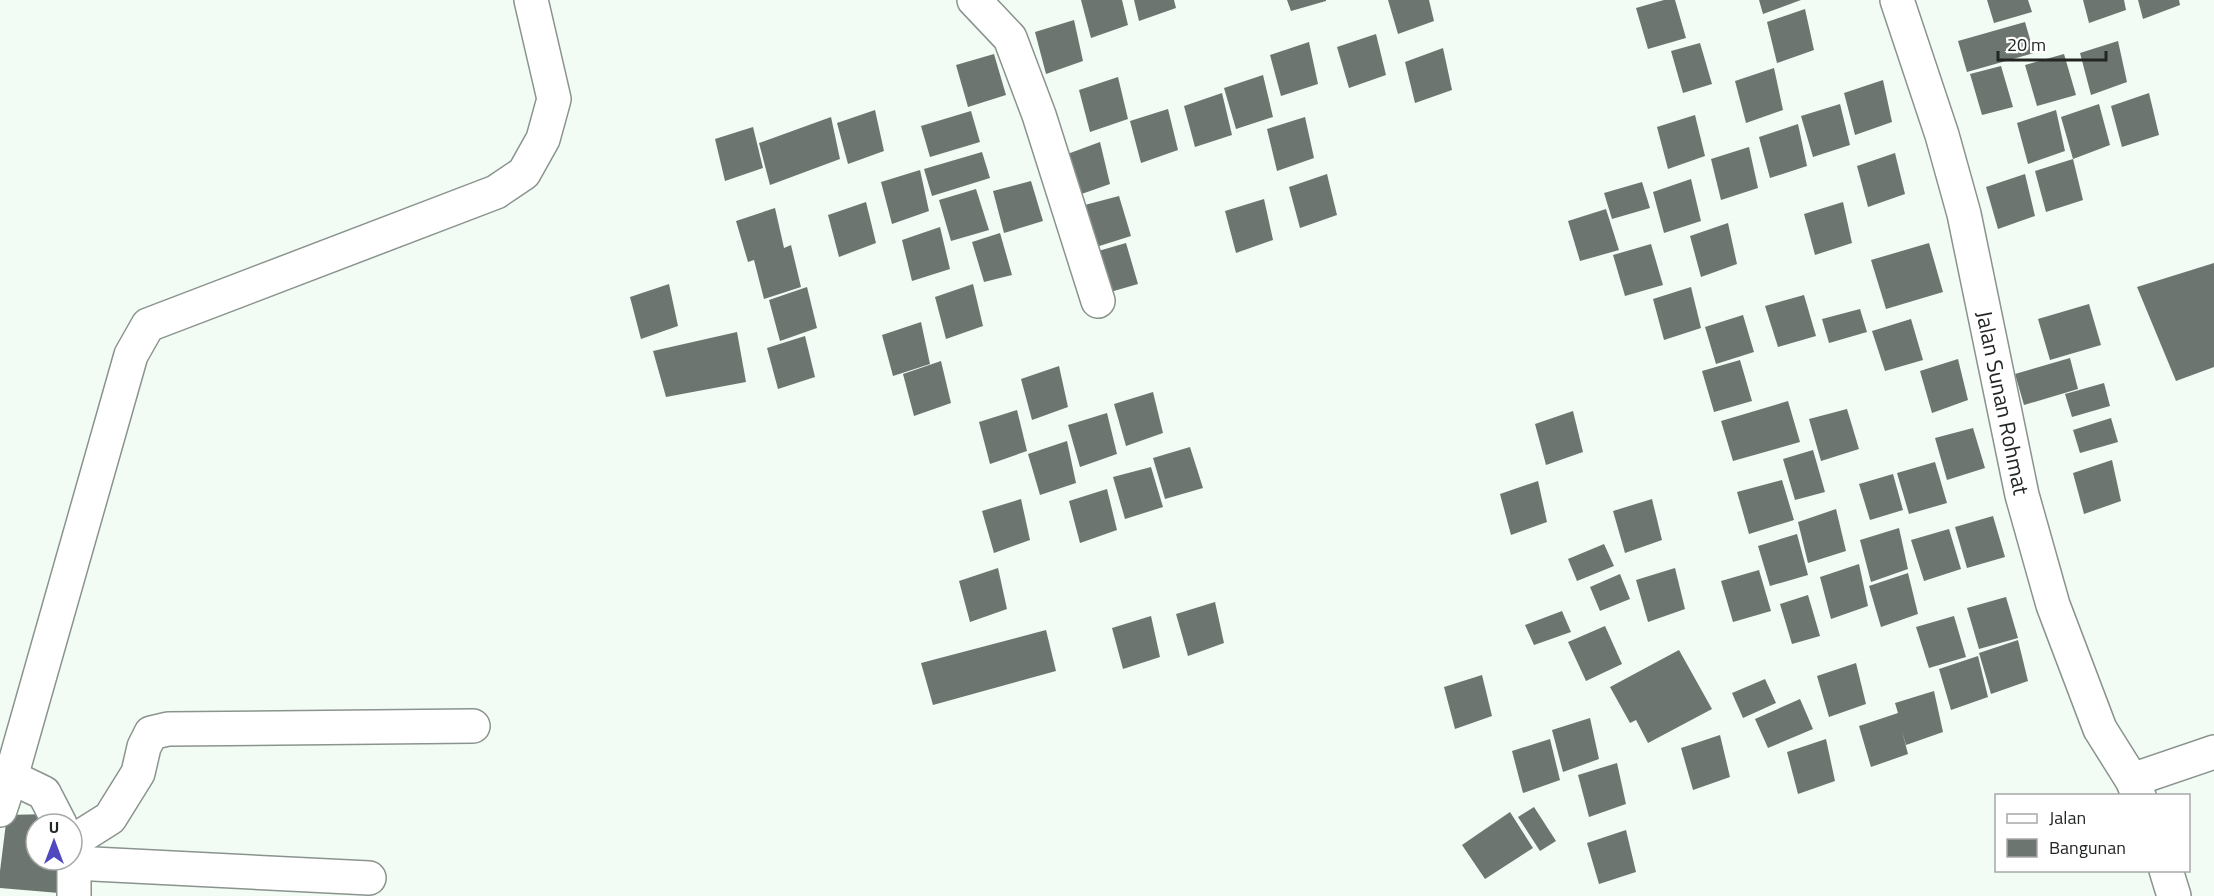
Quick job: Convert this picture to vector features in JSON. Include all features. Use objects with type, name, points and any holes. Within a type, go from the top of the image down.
[{"type":"street","points":[[44,812],[14,789],[130,355],[148,325],[495,192],[524,173],[543,139],[554,99],[531,0]]},
{"type":"street","points":[[974,0],[1010,38],[1038,116],[1098,301]]},
{"type":"street","name":"Jalan Sunan Rohmat","points":[[1897,0],[1942,135],[1964,214],[2022,495],[2053,605],[2100,729],[2135,788]]},
{"type":"street","points":[[84,843],[110,818],[138,773],[144,747],[151,733],[168,729],[473,726]]},
{"type":"street","points":[[2135,788],[2214,752]]},
{"type":"street","points":[[84,856],[242,884],[303,885],[369,878]]},
{"type":"street","points":[[73,872],[74,896]]},
{"type":"street","points":[[2167,872],[2174,896]]},
{"type":"building","points":[[1081,0],[1122,0],[1128,25],[1091,38]]},
{"type":"building","points":[[1134,0],[1174,0],[1176,8],[1139,21]]},
{"type":"building","points":[[1287,0],[1326,0],[1326,1],[1291,11]]},
{"type":"building","points":[[1388,0],[1429,0],[1434,21],[1398,34]]},
{"type":"building","points":[[1664,0],[1675,0],[1686,38],[1648,49],[1636,8]]},
{"type":"building","points":[[1759,0],[1801,0],[1763,14]]},
{"type":"building","points":[[1987,0],[2028,0],[2032,12],[1994,23]]},
{"type":"building","points":[[2083,0],[2124,0],[2126,10],[2089,23]]},
{"type":"building","points":[[2138,0],[2179,0],[2180,5],[2143,19]]},
{"type":"building","points":[[1805,9],[1814,50],[1777,63],[1767,22]]},
{"type":"building","points":[[1074,20],[1083,61],[1046,74],[1035,32]]},
{"type":"building","points":[[2025,22],[2034,53],[1967,72],[1958,41]]},
{"type":"building","points":[[1376,34],[1386,75],[1349,88],[1337,47]]},
{"type":"building","points":[[2118,41],[2127,82],[2091,95],[2080,53]]},
{"type":"building","points":[[1309,42],[1318,84],[1281,96],[1270,55]]},
{"type":"building","points":[[1700,43],[1712,84],[1683,93],[1671,51]]},
{"type":"building","points":[[1443,48],[1452,90],[1415,103],[1405,62]]},
{"type":"building","points":[[994,54],[1006,95],[968,107],[956,65]]},
{"type":"building","points":[[2064,54],[2076,95],[2037,106],[2025,65]]},
{"type":"building","points":[[2001,66],[2013,107],[1982,115],[1970,74]]},
{"type":"building","points":[[1774,68],[1783,110],[1746,123],[1735,81]]},
{"type":"building","points":[[1263,75],[1273,117],[1236,129],[1224,88]]},
{"type":"building","points":[[1118,77],[1128,119],[1090,132],[1079,90]]},
{"type":"building","points":[[1883,80],[1892,122],[1855,135],[1844,93]]},
{"type":"building","points":[[1222,93],[1232,135],[1195,147],[1184,106]]},
{"type":"building","points":[[2149,93],[2159,135],[2122,147],[2111,106]]},
{"type":"building","points":[[1840,104],[1850,145],[1813,157],[1801,116]]},
{"type":"building","points":[[2099,104],[2110,145],[2073,159],[2061,117]]},
{"type":"building","points":[[1168,109],[1178,150],[1141,163],[1130,121]]},
{"type":"building","points":[[875,110],[884,151],[848,164],[837,123]]},
{"type":"building","points":[[2056,110],[2065,151],[2028,164],[2017,123]]},
{"type":"building","points":[[971,111],[980,142],[930,157],[921,126]]},
{"type":"building","points":[[1695,115],[1705,156],[1668,169],[1657,127]]},
{"type":"building","points":[[831,117],[840,159],[770,185],[759,143]]},
{"type":"building","points":[[1305,117],[1314,158],[1277,171],[1267,129]]},
{"type":"building","points":[[1798,124],[1807,166],[1770,178],[1759,137]]},
{"type":"building","points":[[753,127],[763,168],[725,181],[715,139]]},
{"type":"building","points":[[1100,142],[1110,184],[1073,197],[1062,156]]},
{"type":"building","points":[[1749,147],[1758,188],[1721,200],[1711,159]]},
{"type":"building","points":[[982,152],[990,178],[932,196],[924,169]]},
{"type":"building","points":[[1895,153],[1905,194],[1868,207],[1857,166]]},
{"type":"building","points":[[2073,159],[2083,200],[2046,212],[2035,171]]},
{"type":"building","points":[[920,170],[929,211],[892,224],[881,182]]},
{"type":"building","points":[[1327,174],[1337,215],[1300,228],[1289,187]]},
{"type":"building","points":[[2025,174],[2035,216],[1998,229],[1986,187]]},
{"type":"building","points":[[1691,179],[1701,221],[1664,233],[1653,192]]},
{"type":"building","points":[[1031,181],[1043,221],[1004,233],[993,191]]},
{"type":"building","points":[[1642,182],[1650,208],[1612,219],[1604,193]]},
{"type":"building","points":[[976,189],[989,230],[951,241],[939,200]]},
{"type":"building","points":[[1119,196],[1131,236],[1093,248],[1081,206]]},
{"type":"building","points":[[1264,199],[1273,240],[1236,253],[1225,211]]},
{"type":"building","points":[[866,202],[876,243],[839,257],[828,215]]},
{"type":"building","points":[[1843,202],[1852,243],[1815,255],[1804,214]]},
{"type":"building","points":[[775,208],[784,248],[791,245],[801,287],[764,299],[754,260],[748,262],[736,221]]},
{"type":"building","points":[[1606,209],[1619,250],[1580,261],[1568,221]]},
{"type":"building","points":[[1728,223],[1737,264],[1701,277],[1690,236]]},
{"type":"building","points":[[940,227],[950,269],[912,281],[902,240]]},
{"type":"building","points":[[1000,233],[1012,275],[984,282],[972,242]]},
{"type":"building","points":[[1126,243],[1138,284],[1100,295],[1088,254]]},
{"type":"building","points":[[1929,243],[1943,292],[1886,309],[1871,260]]},
{"type":"building","points":[[1651,244],[1663,285],[1625,296],[1613,255]]},
{"type":"building","points":[[2214,263],[2214,367],[2176,381],[2137,287]]},
{"type":"building","points":[[669,284],[678,326],[641,339],[630,297]]},
{"type":"building","points":[[973,284],[983,326],[946,339],[935,297]]},
{"type":"building","points":[[807,287],[817,328],[780,341],[769,300]]},
{"type":"building","points":[[1691,287],[1701,328],[1664,340],[1653,299]]},
{"type":"building","points":[[1804,295],[1816,336],[1778,347],[1765,306]]},
{"type":"building","points":[[2089,304],[2101,345],[2050,360],[2038,319]]},
{"type":"building","points":[[1860,309],[1867,332],[1829,343],[1822,319]]},
{"type":"building","points":[[1743,315],[1754,352],[1716,364],[1705,327]]},
{"type":"building","points":[[1911,319],[1923,360],[1885,371],[1872,331]]},
{"type":"building","points":[[921,322],[930,364],[893,376],[882,335]]},
{"type":"building","points":[[737,332],[746,382],[666,397],[653,351]]},
{"type":"building","points":[[805,336],[815,377],[778,389],[767,348]]},
{"type":"building","points":[[2070,358],[2078,389],[2024,405],[2015,374]]},
{"type":"building","points":[[1958,359],[1968,400],[1932,413],[1920,371]]},
{"type":"building","points":[[1740,360],[1752,401],[1714,412],[1702,371]]},
{"type":"building","points":[[941,361],[951,403],[914,416],[903,374]]},
{"type":"building","points":[[1059,366],[1068,407],[1032,420],[1021,379]]},
{"type":"building","points":[[2104,383],[2110,406],[2072,417],[2065,394]]},
{"type":"building","points":[[1153,392],[1163,433],[1126,446],[1114,404]]},
{"type":"building","points":[[1788,401],[1800,442],[1733,461],[1721,421]]},
{"type":"building","points":[[1847,409],[1859,449],[1821,461],[1809,419]]},
{"type":"building","points":[[1017,410],[1027,451],[990,464],[979,422]]},
{"type":"building","points":[[1573,411],[1583,452],[1546,465],[1535,424]]},
{"type":"building","points":[[1107,413],[1117,454],[1080,467],[1068,425]]},
{"type":"building","points":[[2111,418],[2118,442],[2080,453],[2073,430]]},
{"type":"building","points":[[1973,428],[1985,468],[1947,480],[1935,438]]},
{"type":"building","points":[[1067,441],[1076,483],[1040,495],[1028,454]]},
{"type":"building","points":[[1190,447],[1203,488],[1165,499],[1153,458]]},
{"type":"building","points":[[1813,450],[1825,492],[1795,500],[1783,459]]},
{"type":"building","points":[[2112,460],[2121,501],[2084,514],[2073,473]]},
{"type":"building","points":[[1935,462],[1947,503],[1909,514],[1897,473]]},
{"type":"building","points":[[1151,467],[1163,507],[1125,519],[1113,477]]},
{"type":"building","points":[[1893,474],[1903,510],[1870,520],[1859,484]]},
{"type":"building","points":[[1782,480],[1794,520],[1749,534],[1737,492]]},
{"type":"building","points":[[1538,481],[1547,522],[1511,535],[1500,494]]},
{"type":"building","points":[[1107,489],[1117,530],[1080,543],[1069,501]]},
{"type":"building","points":[[1021,499],[1030,540],[994,553],[982,511]]},
{"type":"building","points":[[1652,499],[1662,540],[1625,553],[1613,511]]},
{"type":"building","points":[[1836,509],[1846,551],[1808,563],[1798,522]]},
{"type":"building","points":[[1993,516],[2005,557],[1967,568],[1955,527]]},
{"type":"building","points":[[1899,528],[1908,569],[1871,582],[1860,540]]},
{"type":"building","points":[[1949,529],[1961,569],[1924,581],[1911,540]]},
{"type":"building","points":[[1797,534],[1808,575],[1770,586],[1758,546]]},
{"type":"building","points":[[1604,544],[1614,566],[1577,581],[1568,559]]},
{"type":"building","points":[[1859,564],[1868,606],[1831,619],[1820,577]]},
{"type":"building","points":[[998,568],[1007,609],[970,622],[959,581]]},
{"type":"building","points":[[1675,568],[1685,609],[1648,622],[1636,580]]},
{"type":"building","points":[[1759,570],[1771,611],[1733,622],[1721,581]]},
{"type":"building","points":[[1908,573],[1918,614],[1881,627],[1869,586]]},
{"type":"building","points":[[1620,574],[1630,599],[1600,611],[1590,587]]},
{"type":"building","points":[[1808,595],[1820,636],[1792,644],[1780,604]]},
{"type":"building","points":[[2006,597],[2018,638],[1979,649],[1967,608]]},
{"type":"building","points":[[1215,602],[1224,643],[1188,656],[1176,614]]},
{"type":"building","points":[[1562,611],[1571,632],[1534,645],[1525,625]]},
{"type":"building","points":[[1151,616],[1160,657],[1123,669],[1112,628]]},
{"type":"building","points":[[1954,616],[1966,657],[1929,668],[1916,627]]},
{"type":"building","points":[[1605,626],[1622,664],[1586,681],[1568,642]]},
{"type":"building","points":[[1046,630],[1056,671],[933,705],[921,663]]},
{"type":"building","points":[[2018,640],[2028,681],[1991,694],[1979,653]]},
{"type":"building","points":[[1679,650],[1712,709],[1648,743],[1636,720],[1630,723],[1610,687]]},
{"type":"building","points":[[1978,656],[1988,697],[1951,710],[1939,669]]},
{"type":"building","points":[[1856,663],[1866,704],[1829,717],[1817,676]]},
{"type":"building","points":[[1482,675],[1492,716],[1455,729],[1444,687]]},
{"type":"building","points":[[1765,679],[1776,703],[1743,718],[1732,693]]},
{"type":"building","points":[[1934,691],[1943,732],[1906,745],[1902,731],[1908,754],[1871,767],[1859,726],[1898,713],[1895,703]]},
{"type":"building","points":[[1800,699],[1813,729],[1768,748],[1755,719]]},
{"type":"building","points":[[1590,718],[1599,759],[1563,772],[1552,730]]},
{"type":"building","points":[[1720,735],[1730,777],[1693,790],[1681,748]]},
{"type":"building","points":[[1550,739],[1560,780],[1523,793],[1512,751]]},
{"type":"building","points":[[1826,739],[1835,781],[1798,794],[1787,752]]},
{"type":"building","points":[[1617,763],[1626,804],[1589,817],[1578,775]]},
{"type":"building","points":[[1534,807],[1556,841],[1540,851],[1518,817]]},
{"type":"building","points":[[1510,812],[1533,848],[1485,879],[1462,845]]},
{"type":"building","points":[[7,815],[24,815],[24,872],[56,872],[59,893],[0,888]]},
{"type":"building","points":[[1626,830],[1636,872],[1599,884],[1587,843]]}]
